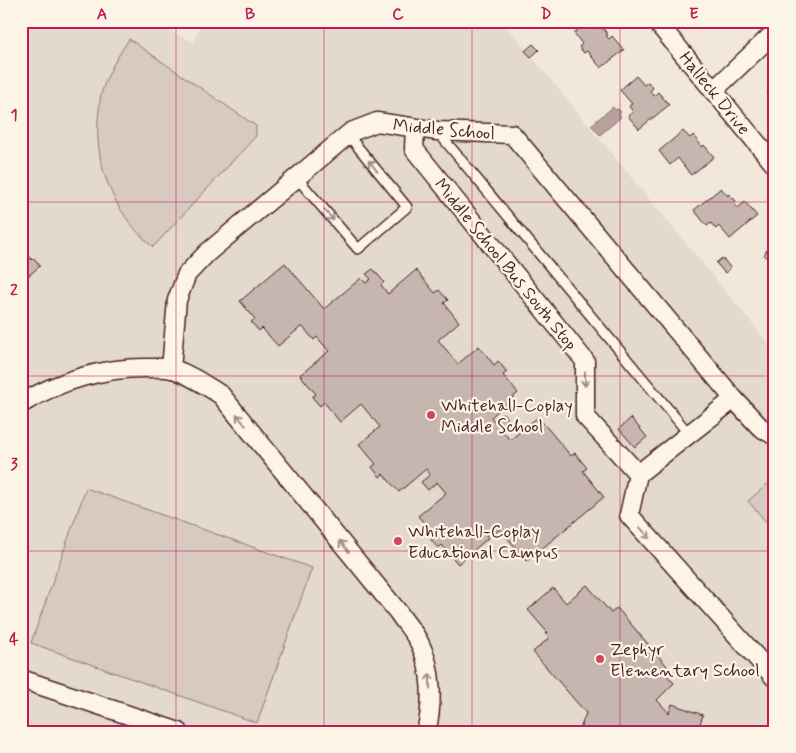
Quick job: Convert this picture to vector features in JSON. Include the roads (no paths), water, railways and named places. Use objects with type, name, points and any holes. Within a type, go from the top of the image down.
[{"type":"street","name":"Halleck Drive","points":[[656,21],[775,164]]},
{"type":"street","points":[[713,91],[775,32]]},
{"type":"street","name":"Middle School","points":[[171,369],[177,300],[187,274],[207,253],[352,132],[377,122],[437,131],[512,134],[734,399],[760,427],[775,436]]},
{"type":"street","name":"Middle School Bus South Stop","points":[[415,128],[414,149],[585,361],[585,416],[638,474]]},
{"type":"street","points":[[21,404],[53,387],[85,376],[131,368],[171,369],[192,375],[220,395],[398,612],[420,644],[430,671],[430,731]]},
{"type":"street","points":[[734,399],[638,474],[630,515],[775,678]]},
{"type":"street","points":[[21,680],[155,728],[179,732]]},
{"type":"lane","points":[[437,131],[689,434]]},
{"type":"lane","points":[[297,178],[358,249],[364,244],[407,207],[348,135]]},
{"type":"place","name":"Whitehall-Coplay Middle School","points":[[431,415]]},
{"type":"place","name":"Whitehall-Coplay Educational Campus","points":[[398,541]]},
{"type":"place","name":"Zephyr Elementary School","points":[[600,659]]}]
